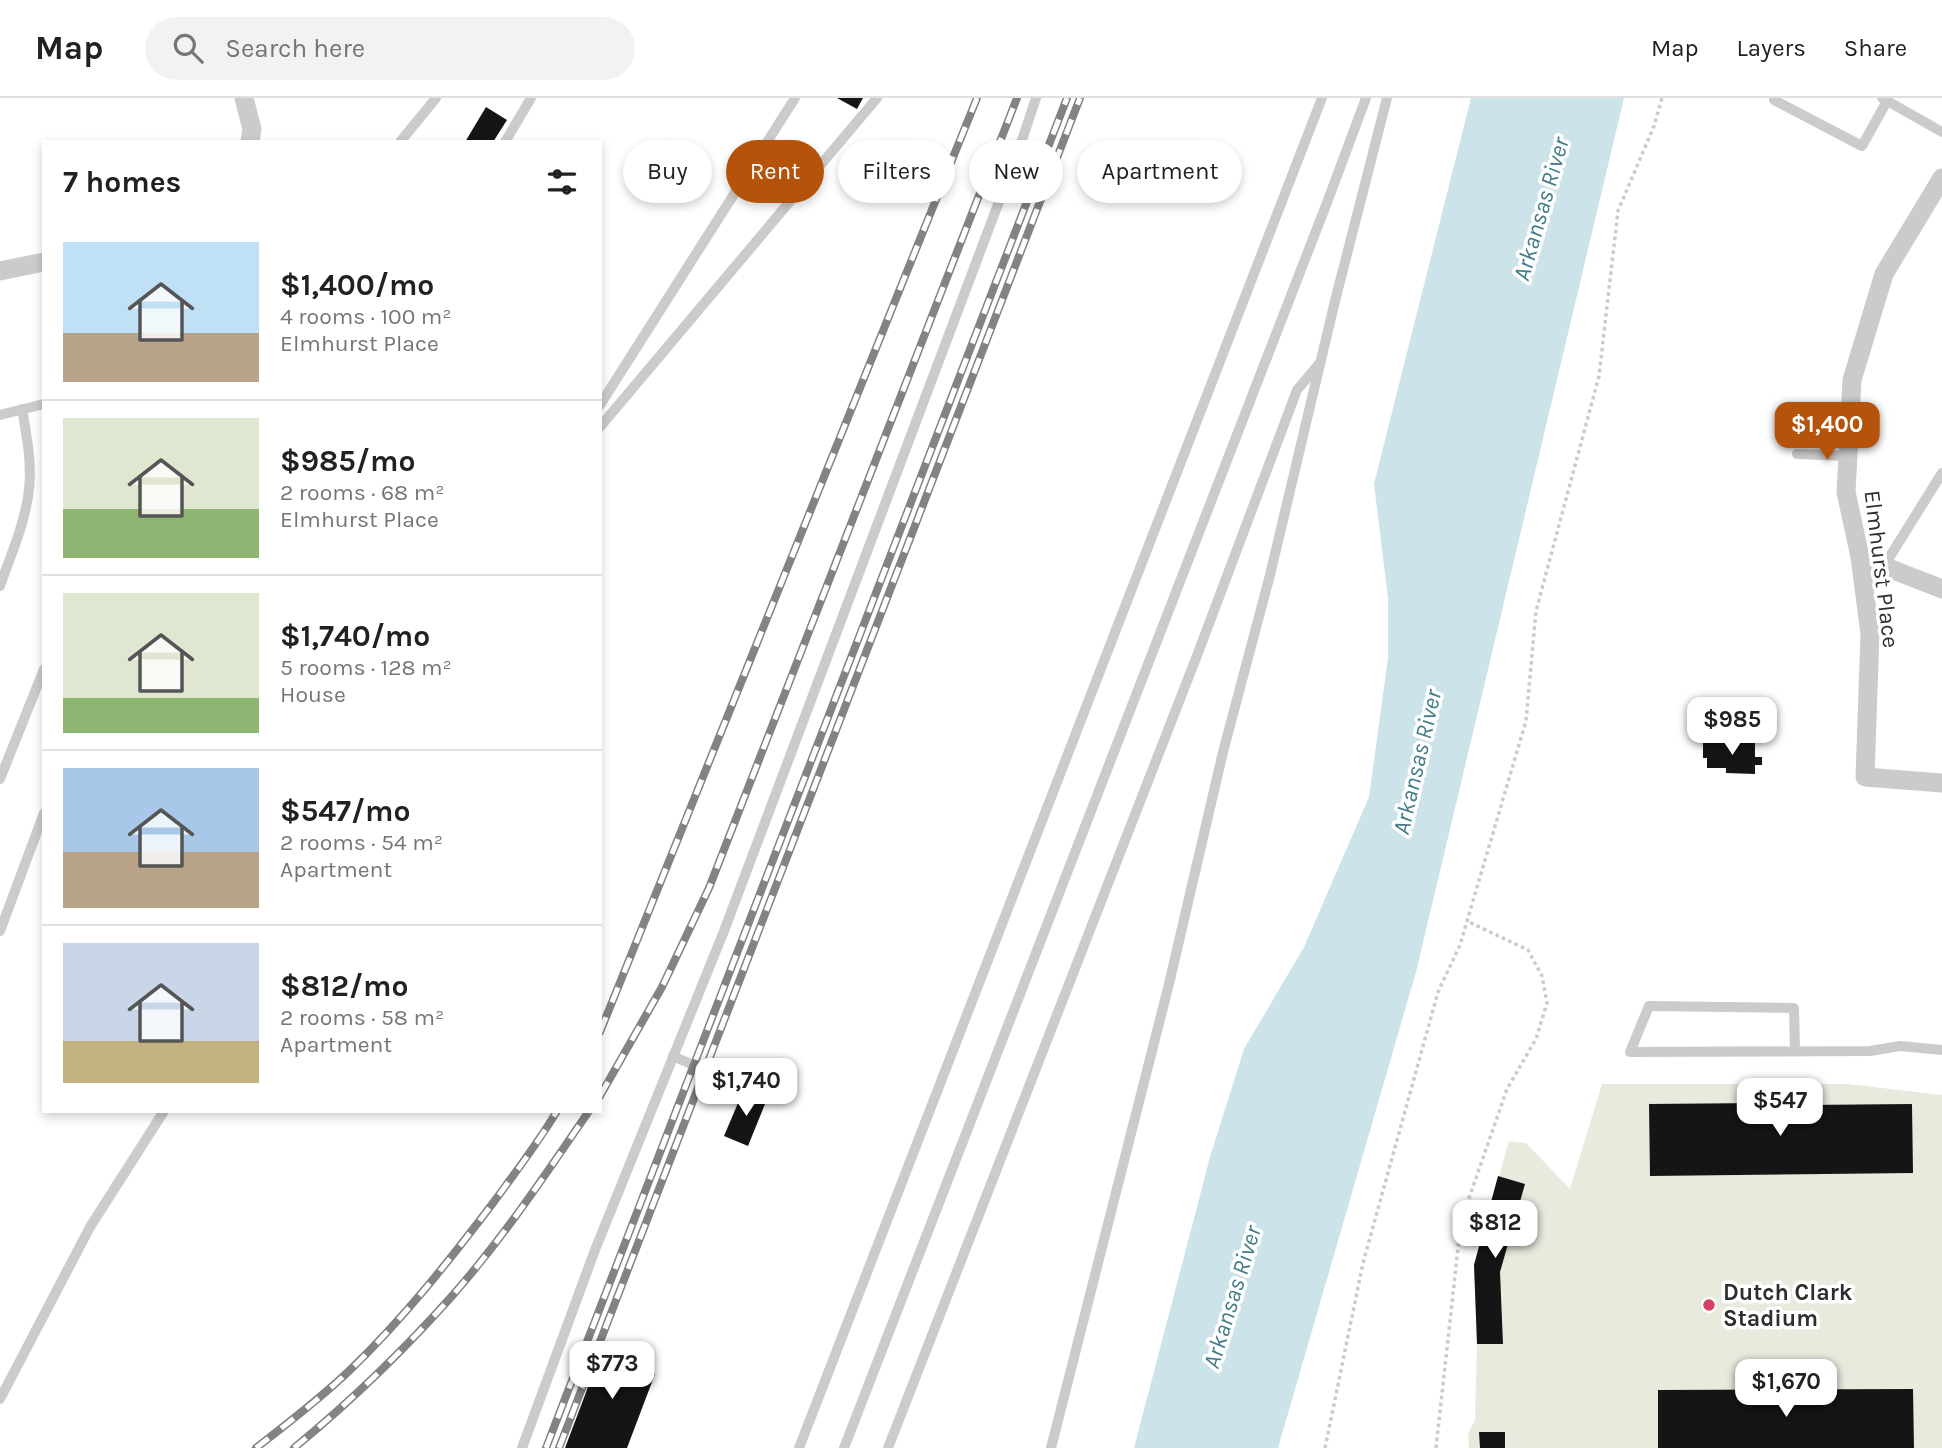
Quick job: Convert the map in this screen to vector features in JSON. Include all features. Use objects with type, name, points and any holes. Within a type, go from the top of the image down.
[{"type":"street","points":[[244,98],[252,129],[250,140]]},
{"type":"street","name":"Elmhurst Place","points":[[1942,178],[1884,274],[1852,380],[1846,492],[1860,557],[1870,634],[1865,777],[1942,783]]},
{"type":"street","points":[[0,271],[42,262]]},
{"type":"street","points":[[1860,557],[1942,589]]},
{"type":"lane","points":[[402,140],[436,98]]},
{"type":"lane","points":[[506,140],[531,98]]},
{"type":"lane","points":[[602,402],[795,98]]},
{"type":"lane","points":[[602,425],[877,98]]},
{"type":"lane","points":[[522,1448],[595,1250],[734,905],[1036,98]]},
{"type":"lane","points":[[799,1448],[1322,98]]},
{"type":"lane","points":[[844,1448],[1366,98]]},
{"type":"lane","points":[[1051,1448],[1169,984],[1223,752],[1270,575],[1387,98]]},
{"type":"lane","points":[[1775,98],[1774,100],[1862,146],[1885,99],[1942,132]]},
{"type":"lane","points":[[888,1448],[1198,653],[1297,390],[1320,363]]},
{"type":"lane","points":[[0,415],[42,404]]},
{"type":"lane","points":[[0,586],[21,528],[28,495],[27,438],[22,409]]},
{"type":"lane","points":[[1797,454],[1848,456]]},
{"type":"lane","points":[[1884,566],[1942,473]]},
{"type":"lane","points":[[0,779],[42,674]]},
{"type":"lane","points":[[0,931],[42,818]]},
{"type":"lane","points":[[1795,1051],[1794,1008],[1649,1006],[1630,1052],[1870,1051],[1900,1046],[1942,1050]]},
{"type":"lane","points":[[673,1056],[724,1079],[764,1077]]},
{"type":"lane","points":[[0,1399],[90,1227],[163,1113]]},
{"type":"path","points":[[1325,1448],[1363,1263],[1438,992],[1460,945],[1526,721],[1536,611],[1599,376],[1618,211],[1654,126],[1662,98]]},
{"type":"path","points":[[1436,1448],[1461,1221],[1507,1089],[1536,1039],[1547,1003],[1542,976],[1528,950],[1467,921]]},
{"type":"shaded area","name":"Dutch Clark Stadium","points":[[1602,1084],[1848,1084],[1942,1095],[1942,1448],[1469,1448],[1468,1434],[1475,1420],[1477,1344],[1474,1265],[1509,1141],[1526,1143],[1570,1189]]},
{"type":"water","name":"Arkansas River","points":[[1471,98],[1624,98],[1416,972],[1278,1448],[1134,1448],[1210,1157],[1244,1049],[1304,947],[1369,797],[1388,658],[1388,598],[1374,484]]},
{"type":"building","points":[[837,98],[863,98],[857,109]]},
{"type":"building","points":[[486,107],[507,120],[494,140],[466,140]]},
{"type":"building","points":[[1703,742],[1755,743],[1755,757],[1762,757],[1762,765],[1755,765],[1755,774],[1726,773],[1726,768],[1707,768],[1707,758],[1703,758]]},
{"type":"building","points":[[744,1089],[767,1099],[748,1146],[724,1136]]},
{"type":"building","points":[[1759,1091],[1803,1091],[1804,1105],[1912,1104],[1913,1173],[1650,1176],[1649,1104],[1760,1103]]},
{"type":"building","points":[[1498,1176],[1525,1184],[1500,1272],[1503,1344],[1477,1344],[1474,1265]]},
{"type":"building","points":[[605,1342],[650,1360],[646,1370],[655,1374],[627,1448],[565,1448]]},
{"type":"building","points":[[1913,1389],[1914,1448],[1658,1448],[1658,1390]]},
{"type":"building","points":[[1479,1432],[1505,1432],[1505,1448],[1480,1448]]},
{"type":"railway","points":[[602,1027],[977,98]]},
{"type":"railway","points":[[602,1092],[662,987],[709,888],[1017,98]]},
{"type":"railway","points":[[546,1448],[1067,98]]},
{"type":"railway","points":[[559,1448],[1080,98]]},
{"type":"railway","points":[[256,1448],[339,1380],[407,1310],[493,1203],[556,1113]]},
{"type":"railway","points":[[294,1448],[376,1375],[452,1296],[506,1229],[588,1113]]},
{"type":"place","name":"Dutch Clark Stadium","points":[[1709,1305]]}]
